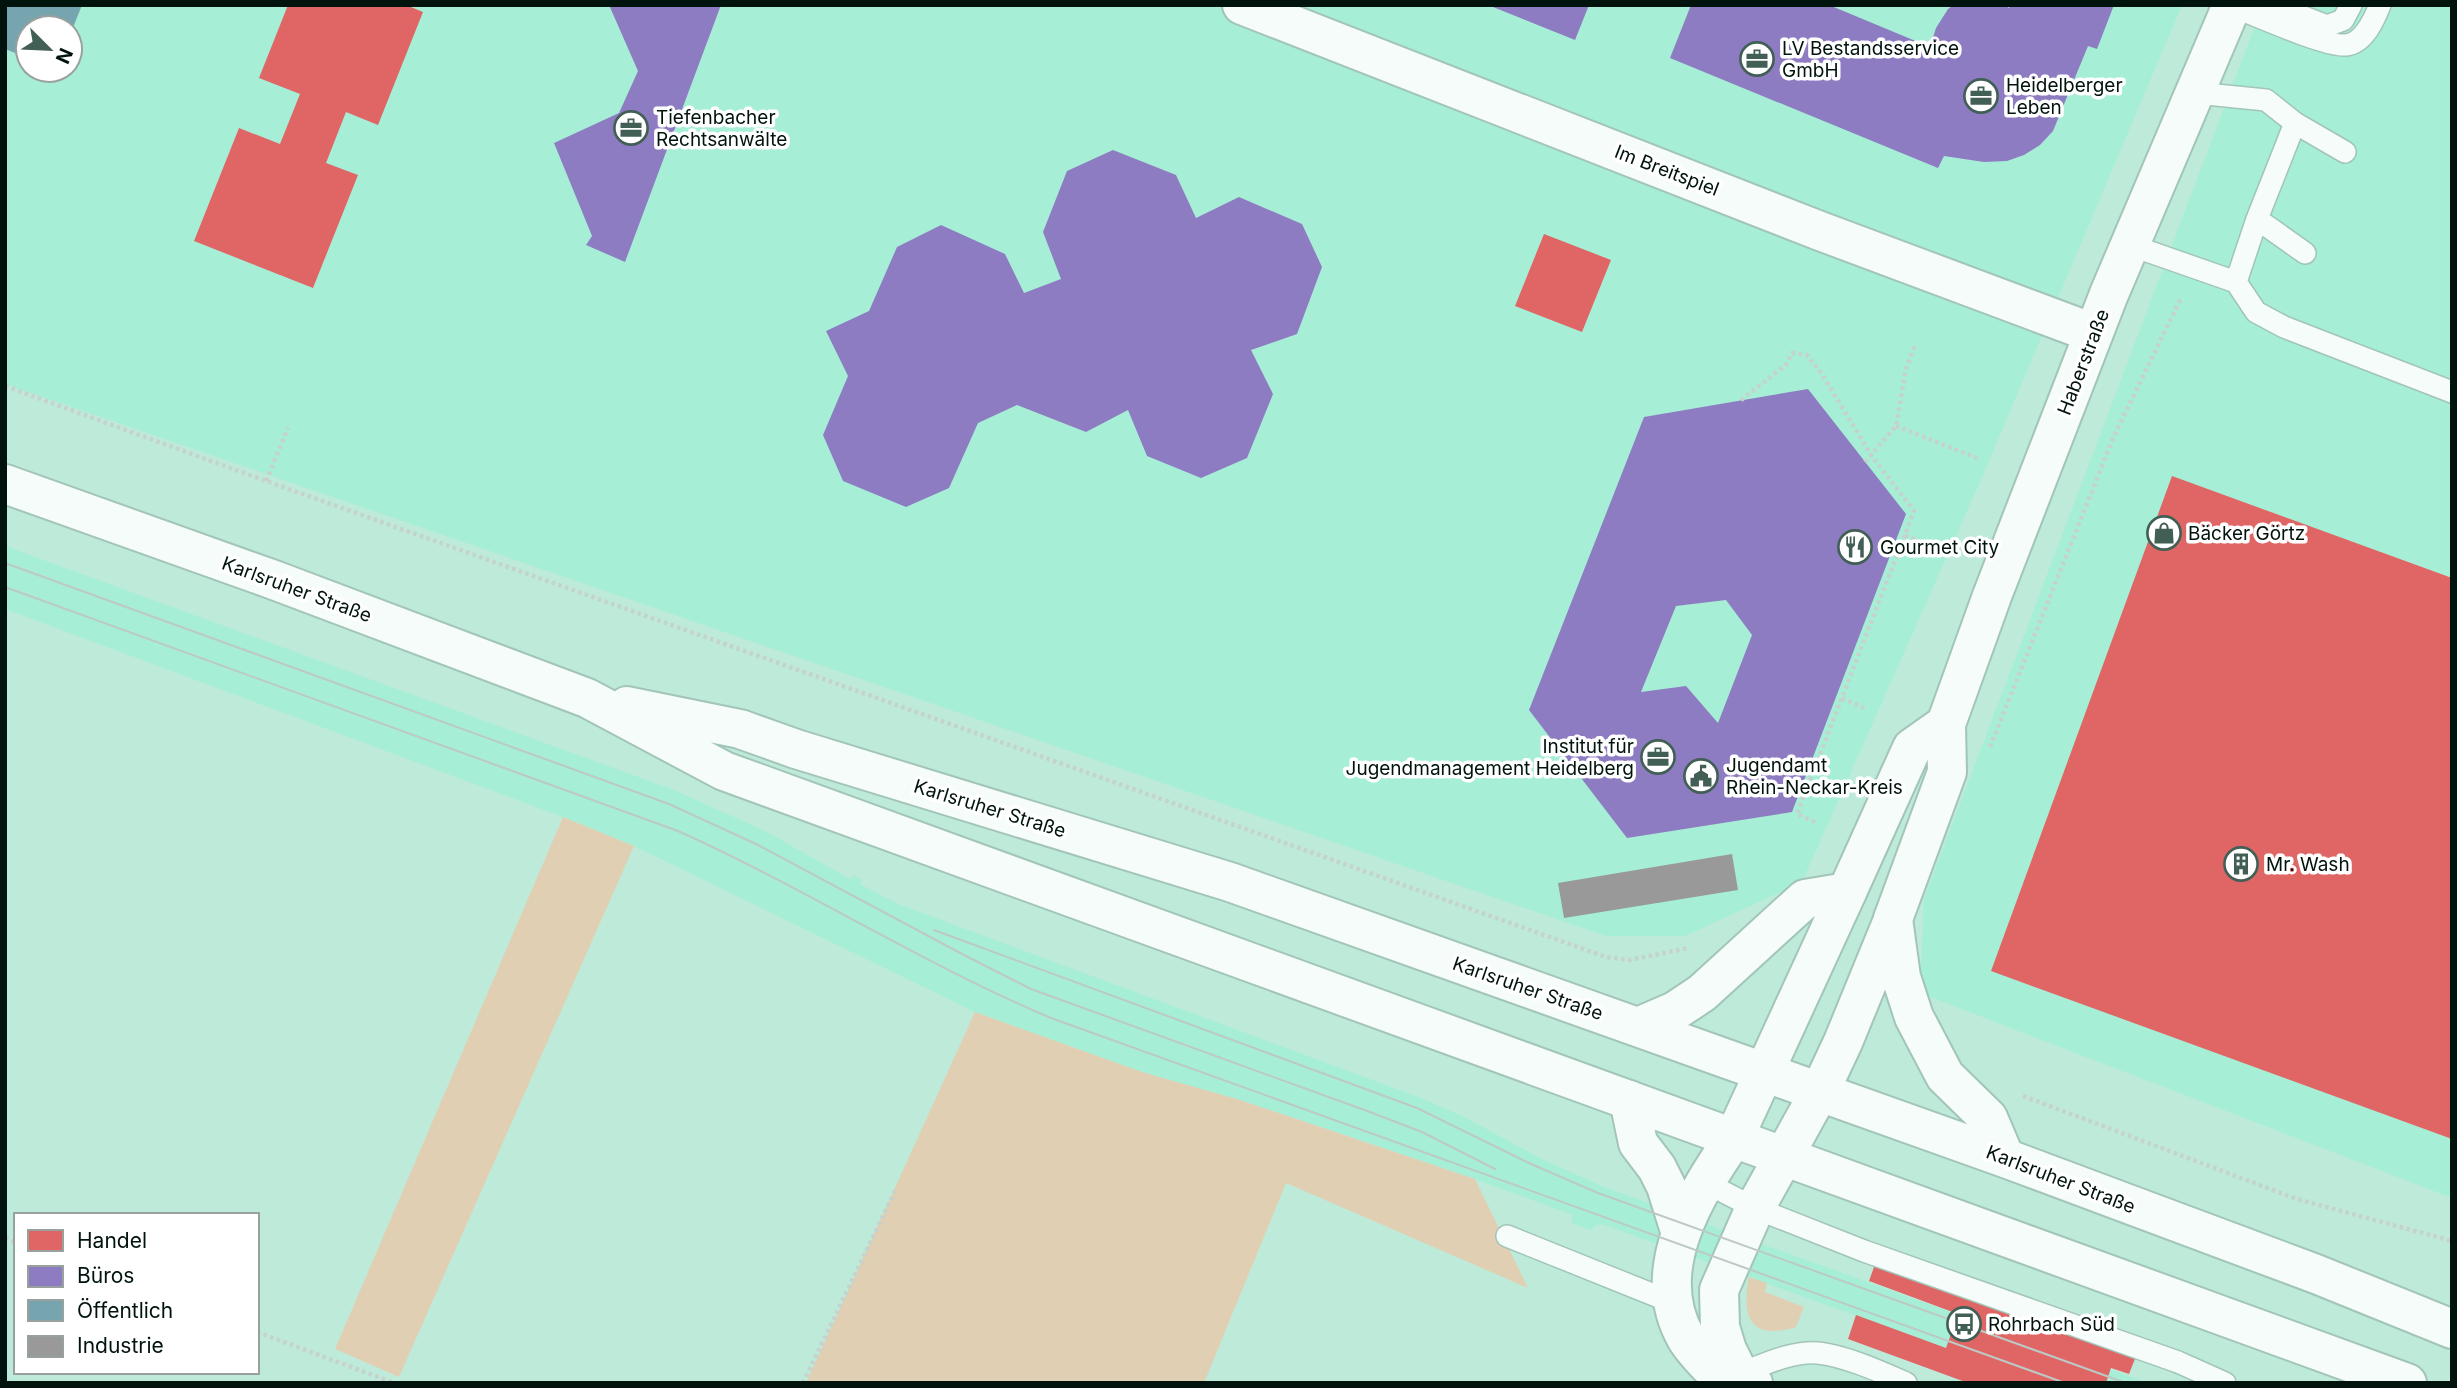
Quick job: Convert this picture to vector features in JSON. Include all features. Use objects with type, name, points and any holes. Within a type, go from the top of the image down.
[{"type":"main road","name":"Im Breitspiel","points":[[1242,5],[1820,231],[2093,333]]},
{"type":"main road","name":"Haberstraße","points":[[1735,1376],[1719,1320],[1719,1290],[1755,1208],[1820,1091],[1843,1042],[1893,919],[1947,772],[1945,724],[1992,596],[2093,333],[2232,6]]},
{"type":"main road","name":"Karlsruher Straße","points":[[5,484],[274,580],[587,698],[724,771],[2396,1380]]},
{"type":"main road","name":"Karlsruher Straße","points":[[587,698],[740,729],[832,760],[1230,882],[2005,1158],[2316,1274],[2452,1329]]},
{"type":"main road","points":[[1735,1376],[1686,1339],[1678,1321],[1673,1294],[1674,1259],[1681,1234],[1704,1182],[1734,1138],[1912,748],[1945,724]]},
{"type":"main road","points":[[1638,1027],[1675,1011],[1702,993],[1805,900],[1847,891]]},
{"type":"main road","points":[[1893,919],[1901,977],[1914,1017],[1945,1076],[1988,1118],[2005,1158]]},
{"type":"main road","points":[[1629,1100],[1638,1143],[1648,1154],[1661,1177],[1681,1234]]},
{"type":"lane","points":[[2273,5],[2327,26],[2343,20],[2351,5]]},
{"type":"lane","points":[[2232,6],[2330,44],[2348,45],[2362,38],[2380,5]]},
{"type":"lane","points":[[2196,93],[2266,100],[2295,123],[2345,152]]},
{"type":"lane","points":[[2236,282],[2257,219],[2295,123]]},
{"type":"lane","points":[[2257,219],[2305,253]]},
{"type":"lane","points":[[2130,244],[2236,282],[2256,312],[2284,327],[2452,392]]},
{"type":"lane","points":[[1704,1182],[1755,1208],[1864,1251],[2178,1362],[2225,1383]]},
{"type":"lane","points":[[1507,1236],[1673,1294]]},
{"type":"lane","points":[[1735,1376],[1785,1358],[1818,1353],[1881,1372],[1906,1383]]},
{"type":"path","points":[[1987,754],[2114,436],[2195,269]]},
{"type":"path","points":[[1865,462],[1896,426],[1906,368],[1916,343]]},
{"type":"path","points":[[1741,401],[1786,365],[1792,354],[1807,355],[1822,374],[1871,455],[1914,511],[1797,814],[1815,822]]},
{"type":"path","points":[[5,386],[1606,957],[1630,960],[1687,947],[1719,979]]},
{"type":"path","points":[[1896,426],[1977,458]]},
{"type":"path","points":[[266,481],[288,428]]},
{"type":"path","points":[[1905,535],[1937,548]]},
{"type":"path","points":[[1842,698],[1866,709]]},
{"type":"path","points":[[2014,1091],[2035,1102],[2297,1199],[2452,1241]]},
{"type":"path","points":[[803,1383],[895,1191]]},
{"type":"path","points":[[259,1333],[394,1383]]},
{"type":"shaded area","points":[[5,5],[2182,5],[1983,475],[1802,882],[1685,936],[1606,936],[5,384]]},
{"type":"shaded area","points":[[2263,5],[2452,5],[2452,1198],[1920,993],[1924,899]]},
{"type":"shaded area","points":[[5,546],[674,790],[765,831],[850,879],[853,875],[862,881],[860,884],[898,904],[1421,1098],[1604,1187],[2148,1383],[2042,1383],[1602,1224],[1591,1230],[1571,1223],[1573,1215],[1475,1179],[1240,1100],[1142,1072],[975,1012],[634,846],[563,817],[5,609]]},
{"type":"shaded area","points":[[563,817],[634,846],[399,1377],[335,1349]]},
{"type":"shaded area","points":[[975,1012],[1142,1072],[1240,1100],[1475,1179],[1528,1288],[1286,1183],[1204,1383],[806,1383]]},
{"type":"shaded area","points":[[1749,1277],[1767,1283],[1765,1292],[1804,1307],[1796,1327],[1768,1331],[1752,1322],[1746,1304]]},
{"type":"building: Handel","points":[[288,5],[406,5],[423,12],[378,125],[346,112],[326,163],[358,175],[313,288],[194,241],[239,128],[280,144],[300,94],[259,78]]},
{"type":"building: Handel","points":[[1544,234],[1611,260],[1582,332],[1515,306]]},
{"type":"building: Handel","name":"Mr. Wash","points":[[2172,476],[2452,578],[2452,1139],[1991,971]]},
{"type":"building: Handel","points":[[1878,1256],[2138,1351],[2129,1374],[2111,1368],[2106,1383],[1968,1383],[1848,1339],[1856,1315],[1946,1348],[1958,1314],[1869,1281]]},
{"type":"building: Büros","name":"Tiefenbacher Rechtsanwälte","points":[[609,5],[721,5],[625,262],[586,245],[592,236],[554,143],[619,113],[638,71]]},
{"type":"building: Büros","points":[[1488,5],[1589,5],[1575,40]]},
{"type":"building: Büros","points":[[1691,5],[1829,5],[1930,47],[1936,28],[1948,9],[1954,5],[2004,5],[2009,8],[2010,5],[2114,5],[2097,49],[2088,46],[2053,131],[2040,145],[2007,161],[1984,162],[1944,156],[1938,168],[1670,58]]},
{"type":"building: Büros","points":[[1113,150],[1176,175],[1196,218],[1239,197],[1302,224],[1322,267],[1297,334],[1251,350],[1273,394],[1247,458],[1201,478],[1147,456],[1128,410],[1086,432],[1017,405],[978,423],[949,488],[906,507],[843,481],[823,435],[848,376],[826,331],[869,311],[897,247],[941,225],[1005,254],[1024,293],[1061,279],[1043,232],[1067,171]]},
{"type":"building: Büros","points":[[1808,389],[1906,514],[1792,812],[1627,838],[1529,710],[1644,417]],"holes":[[[1726,600],[1752,635],[1718,723],[1686,686],[1641,692],[1676,606]]]},
{"type":"building: Öffentlich","points":[[5,5],[82,5],[78,14],[14,14],[14,53],[5,49]]},
{"type":"building: Industrie","points":[[1732,854],[1738,890],[1564,918],[1558,883]]},
{"type":"tram line","points":[[5,563],[669,804],[756,844],[1031,989],[1422,1132],[1495,1169]]},
{"type":"tram line","points":[[5,587],[678,831],[957,974],[1051,1018],[2065,1383]]},
{"type":"tram line","points":[[934,930],[1417,1108],[1531,1164],[1598,1193],[2126,1383]]},
{"type":"place","name":"LV Bestandsservice GmbH","points":[[1757,59]]},
{"type":"place","name":"Heidelberger Leben","points":[[1981,96]]},
{"type":"place","name":"Tiefenbacher Rechtsanwälte","points":[[631,128]]},
{"type":"place","name":"Bäcker Görtz","points":[[2164,533]]},
{"type":"place","name":"Gourmet City","points":[[1855,547]]},
{"type":"place","name":"Institut für Jugendmanagement Heidelberg","points":[[1658,757]]},
{"type":"place","name":"Jugendamt Rhein-Neckar-Kreis","points":[[1701,776]]},
{"type":"place","name":"Mr. Wash","points":[[2241,864]]},
{"type":"place","name":"Rohrbach Süd","points":[[1964,1324]]}]
